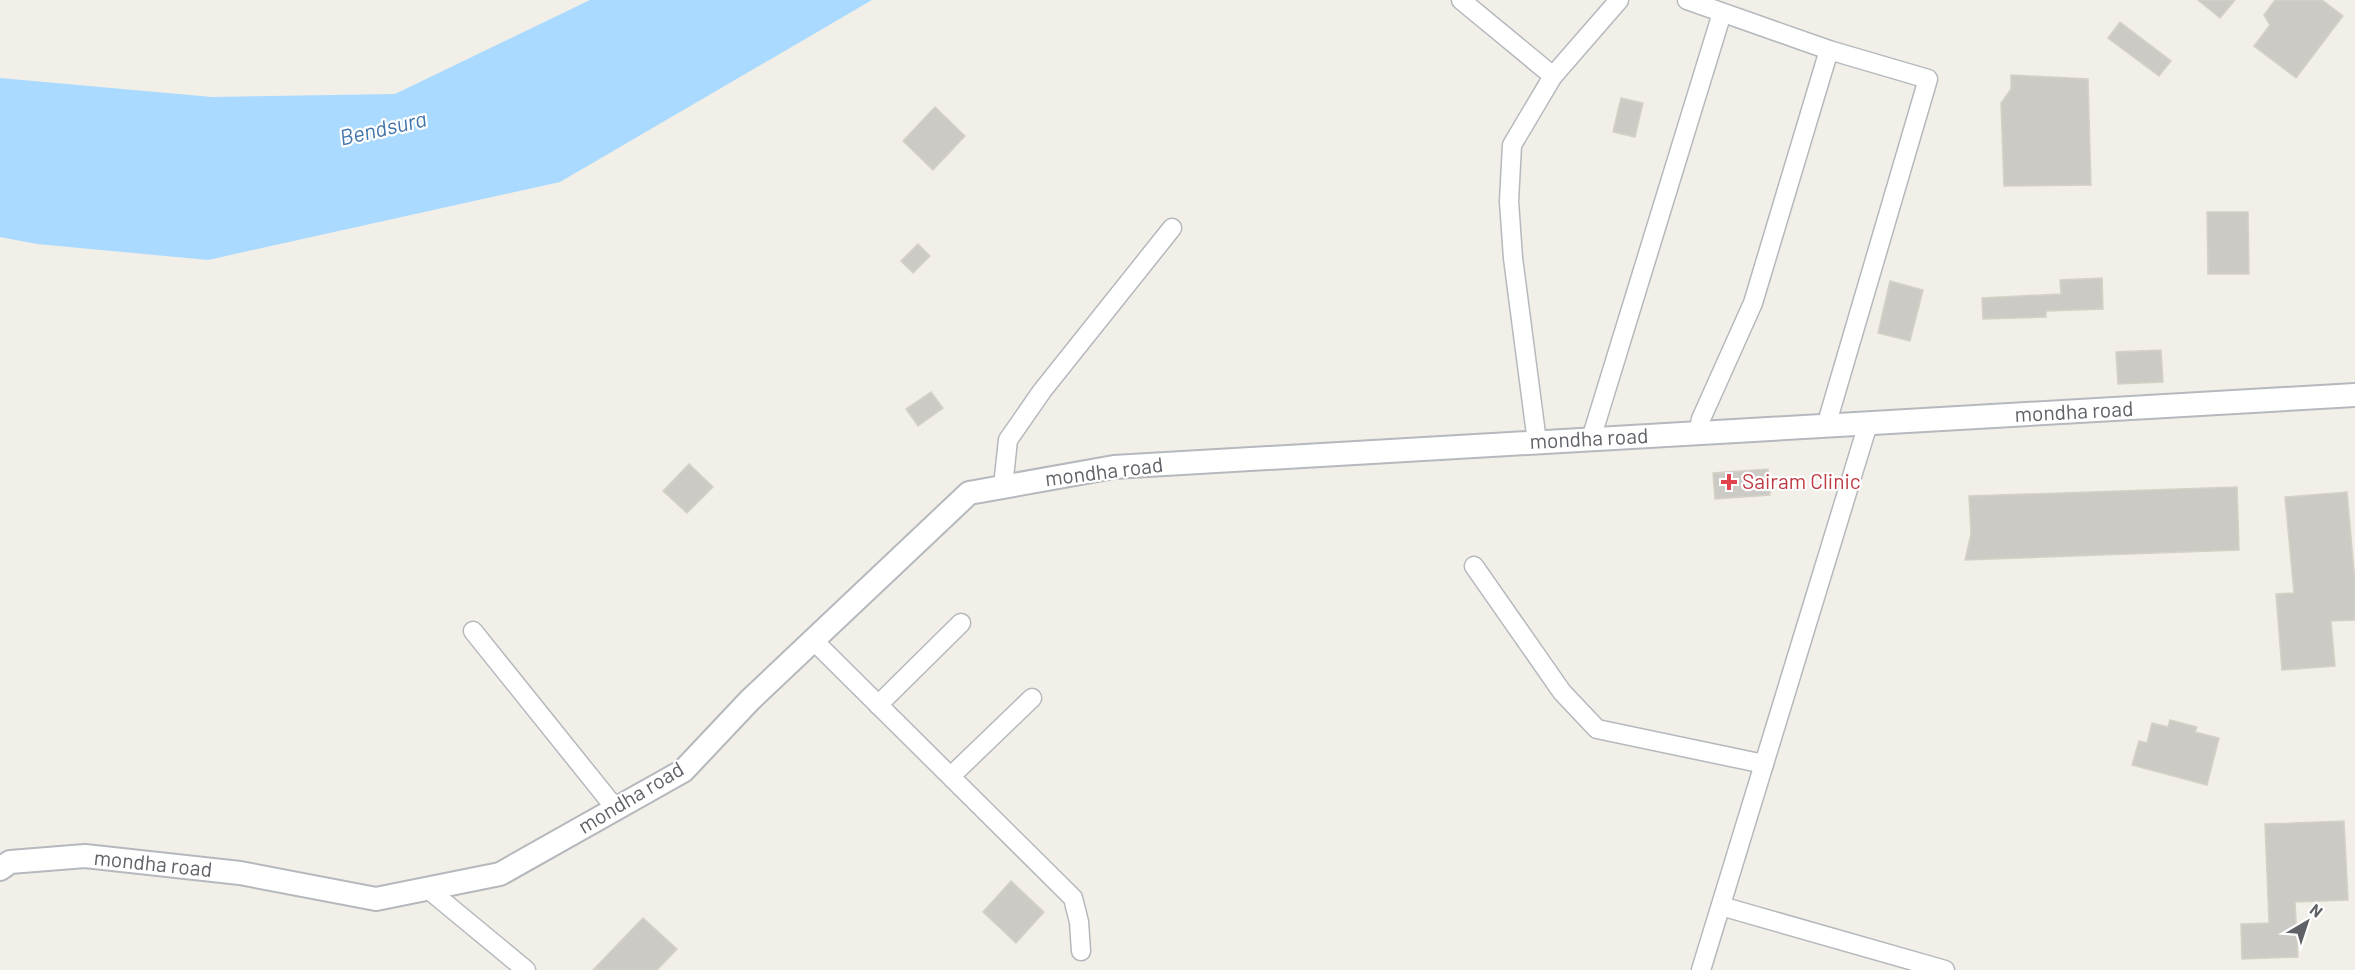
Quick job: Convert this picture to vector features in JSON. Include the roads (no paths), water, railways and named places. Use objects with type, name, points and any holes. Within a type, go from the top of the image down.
[{"type":"street","points":[[1461,0],[1553,76]]},
{"type":"street","points":[[1537,442],[1513,258],[1509,201],[1512,145],[1553,76],[1619,0]]},
{"type":"street","points":[[1687,0],[1829,50],[1928,79],[1826,426]]},
{"type":"street","points":[[1592,439],[1722,13]]},
{"type":"street","points":[[1698,433],[1701,419],[1753,303],[1829,50]]},
{"type":"street","points":[[1003,486],[1008,440],[1042,391],[1172,228]]},
{"type":"street","name":"mondha road","points":[[0,868],[10,862],[85,856],[240,873],[376,899],[500,874],[683,771],[813,640],[969,493],[1003,486],[1114,467],[2355,395]]},
{"type":"street","points":[[1701,970],[1868,423]]},
{"type":"street","points":[[1474,567],[1562,692],[1597,729],[1764,764]]},
{"type":"street","points":[[878,705],[961,623]]},
{"type":"street","points":[[473,632],[616,809]]},
{"type":"street","points":[[813,640],[1073,898],[1079,922],[1081,951]]},
{"type":"street","points":[[951,776],[1032,698]]},
{"type":"street","points":[[428,889],[526,970]]},
{"type":"street","points":[[1721,906],[1946,970]]},
{"type":"water","name":"Bendsura","points":[[590,0],[872,0],[560,182],[208,260],[37,244],[0,237],[0,78],[212,97],[395,94]]},
{"type":"place","name":"Sairam Clinic","points":[[1729,482]]}]
